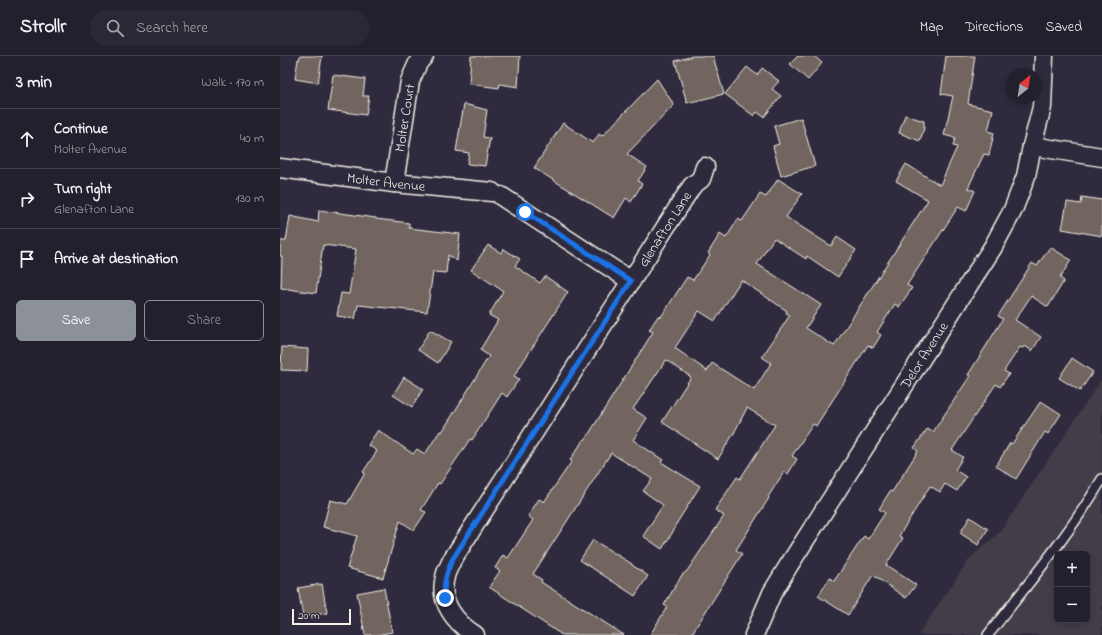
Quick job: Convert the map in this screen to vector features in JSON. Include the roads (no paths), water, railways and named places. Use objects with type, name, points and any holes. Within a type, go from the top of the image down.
[{"type":"street","name":"Molter Court","points":[[394,183],[410,81],[418,63],[424,56]]},
{"type":"street","name":"Delor Avenue","points":[[754,635],[772,593],[789,565],[993,247],[1013,210],[1026,176],[1042,107],[1044,56]]},
{"type":"street","points":[[1032,146],[1102,157]]},
{"type":"street","name":"Molter Avenue","points":[[280,168],[394,183],[497,194],[631,281]]},
{"type":"street","name":"Glenafton Lane","points":[[475,635],[464,628],[453,616],[445,598],[445,577],[452,560],[692,186],[701,179],[705,168]]},
{"type":"lane","points":[[988,635],[1050,556],[1102,480]]}]
